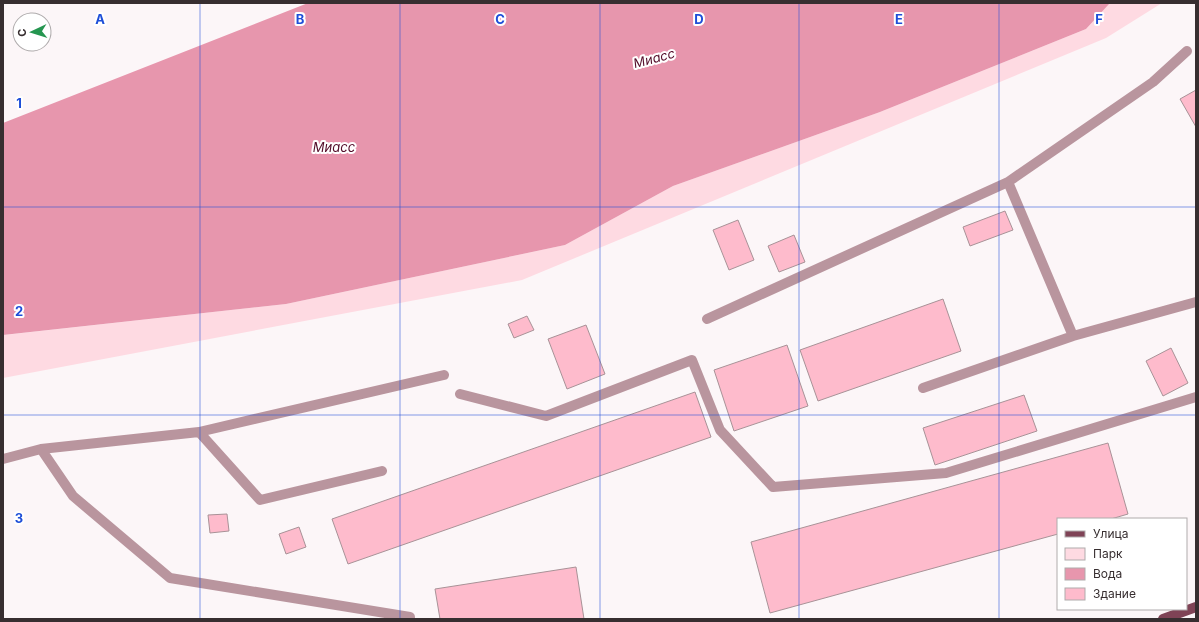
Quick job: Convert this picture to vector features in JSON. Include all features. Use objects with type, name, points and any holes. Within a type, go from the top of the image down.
[{"type":"main road","points":[[1163,619],[1196,607]]},
{"type":"lane","points":[[707,319],[1008,182],[1153,82],[1187,51]]},
{"type":"lane","points":[[1008,182],[1073,336]]},
{"type":"lane","points":[[923,388],[1073,336],[1196,302]]},
{"type":"lane","points":[[460,394],[546,416],[692,360],[720,430],[774,487],[946,473],[1196,397]]},
{"type":"lane","points":[[3,459],[41,449],[199,432],[444,376]]},
{"type":"lane","points":[[199,432],[260,500],[382,471]]},
{"type":"lane","points":[[41,449],[73,496],[170,578],[410,617]]},
{"type":"green space","points":[[1110,3],[1162,3],[1106,38],[522,280],[3,378],[4,335],[286,304],[565,245],[673,186],[880,112],[1086,29]]},
{"type":"water","name":"Миасс","points":[[308,3],[1110,3],[1086,29],[880,112],[673,186],[565,245],[286,304],[3,335],[3,123]]},
{"type":"building","points":[[1196,90],[1196,127],[1180,99]]},
{"type":"building","points":[[1005,211],[1013,230],[970,246],[963,227]]},
{"type":"building","points":[[738,220],[754,260],[729,270],[713,230]]},
{"type":"building","points":[[794,235],[805,262],[779,272],[768,246]]},
{"type":"building","points":[[943,299],[961,351],[818,401],[800,350]]},
{"type":"building","points":[[527,316],[534,330],[514,338],[508,324]]},
{"type":"building","points":[[586,325],[605,374],[567,389],[548,339]]},
{"type":"building","points":[[787,345],[808,406],[734,431],[714,370]]},
{"type":"building","points":[[1171,348],[1188,383],[1163,396],[1146,361]]},
{"type":"building","points":[[695,392],[711,437],[348,564],[332,519]]},
{"type":"building","points":[[1024,395],[1037,431],[935,465],[923,428]]},
{"type":"building","points":[[1108,443],[1128,514],[1114,518],[1057,518],[1057,534],[770,613],[751,542]]},
{"type":"building","points":[[227,514],[229,531],[210,533],[208,515]]},
{"type":"building","points":[[299,527],[306,547],[286,554],[279,534]]},
{"type":"building","points":[[576,567],[584,619],[440,619],[435,589]]}]
